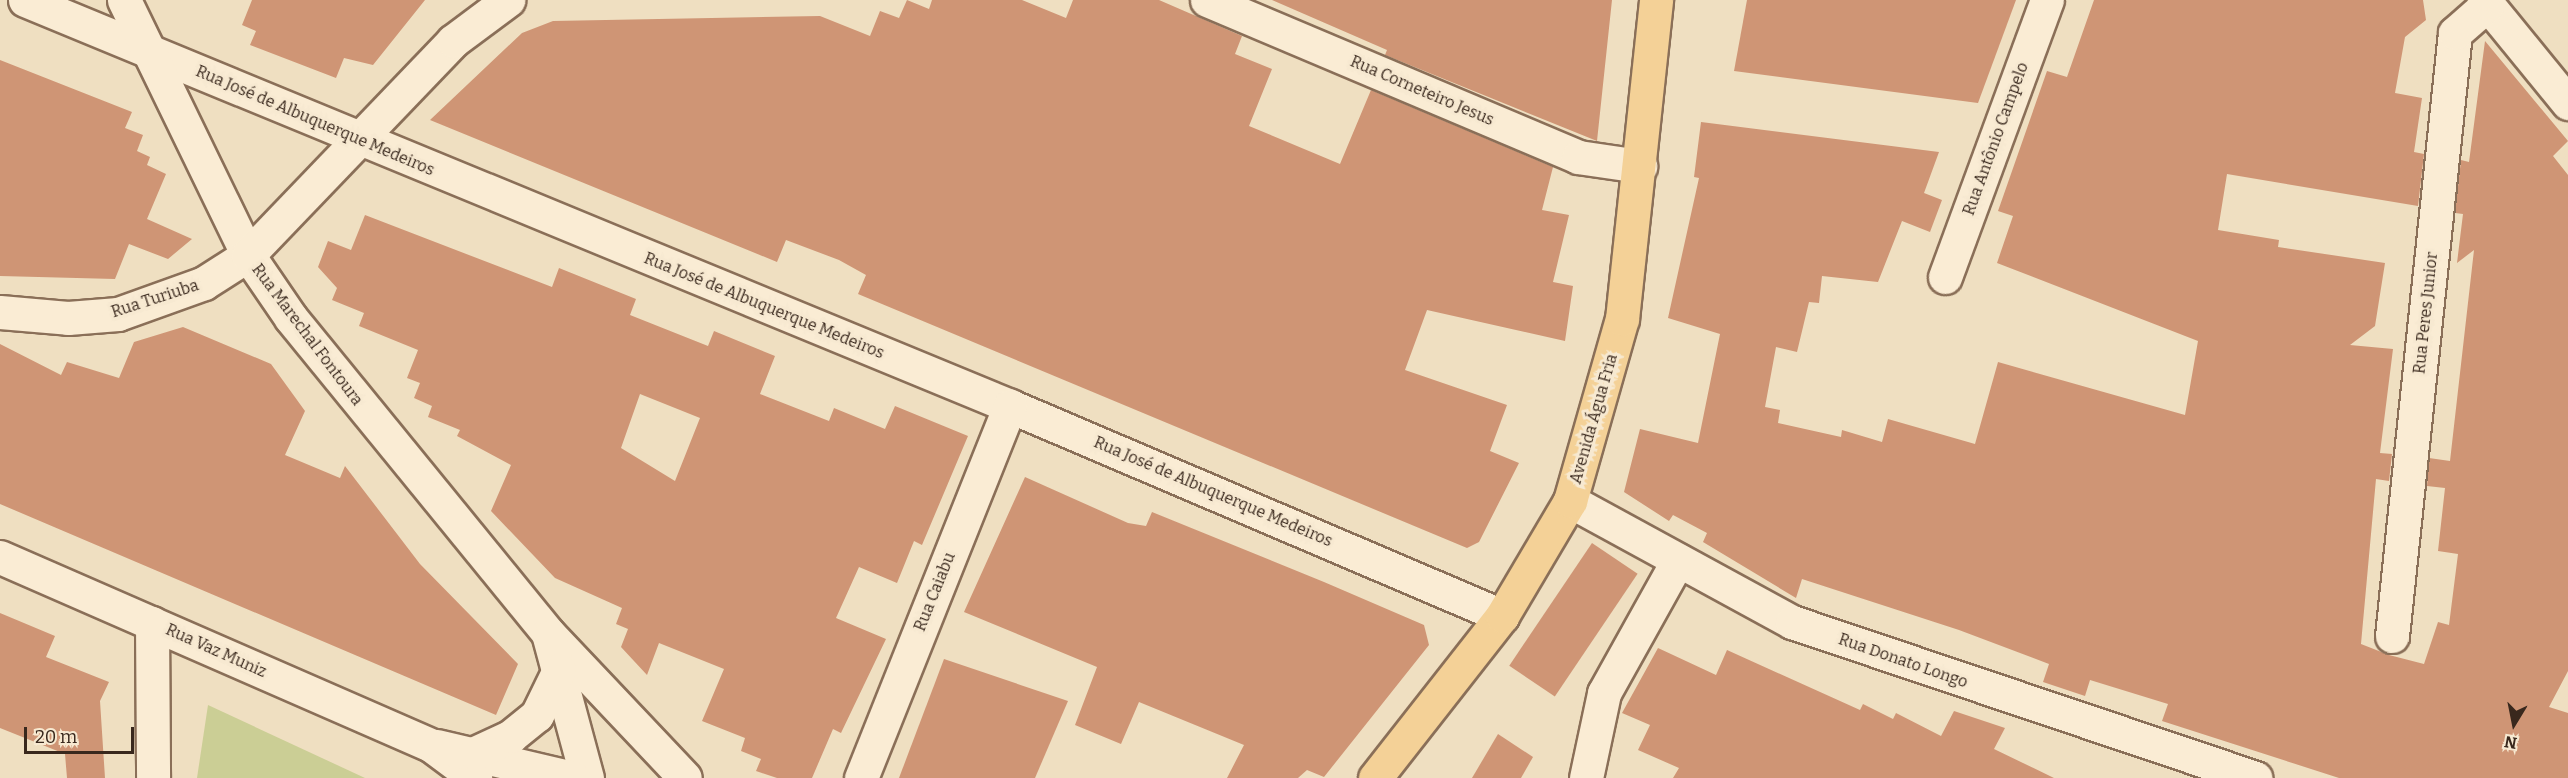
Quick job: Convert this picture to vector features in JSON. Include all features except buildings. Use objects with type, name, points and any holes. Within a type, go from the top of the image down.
[{"type":"main road","name":"Avenida Água Fria","points":[[1375,778],[1502,616],[1570,501],[1622,320],[1656,0]]},
{"type":"street","name":"Rua José de Albuquerque Medeiros","points":[[25,0],[1010,406],[1502,616]]},
{"type":"street","name":"Rua Marechal Fontoura","points":[[124,0],[248,255],[340,382],[548,633],[685,778]]},
{"type":"street","name":"Rua Turiuba","points":[[0,312],[68,318],[118,314],[204,283],[248,255],[362,140],[453,41],[507,0]]},
{"type":"street","name":"Rua Corneteiro Jesus","points":[[1208,0],[1578,157],[1640,166]]},
{"type":"street","name":"Rua Antônio Campelo","points":[[1945,277],[2047,0]]},
{"type":"street","points":[[2486,2],[2568,103]]},
{"type":"street","name":"Rua Peres Junior","points":[[2392,636],[2455,33],[2486,2]]},
{"type":"street","name":"Rua Caiabu","points":[[861,778],[1010,406]]},
{"type":"street","name":"Rua Donato Longo","points":[[1570,501],[1792,622],[2255,778]]},
{"type":"street","name":"Rua Vaz Muniz","points":[[0,557],[475,765],[573,778]]},
{"type":"street","points":[[1586,778],[1594,716],[1604,693],[1678,560]]},
{"type":"street","points":[[152,623],[153,778]]},
{"type":"street","name":"Rua Marechal Fontoura","points":[[548,633],[587,778]]},
{"type":"street","points":[[475,765],[537,715],[559,670]]},
{"type":"green space","points":[[208,705],[365,778],[197,778]]}]
